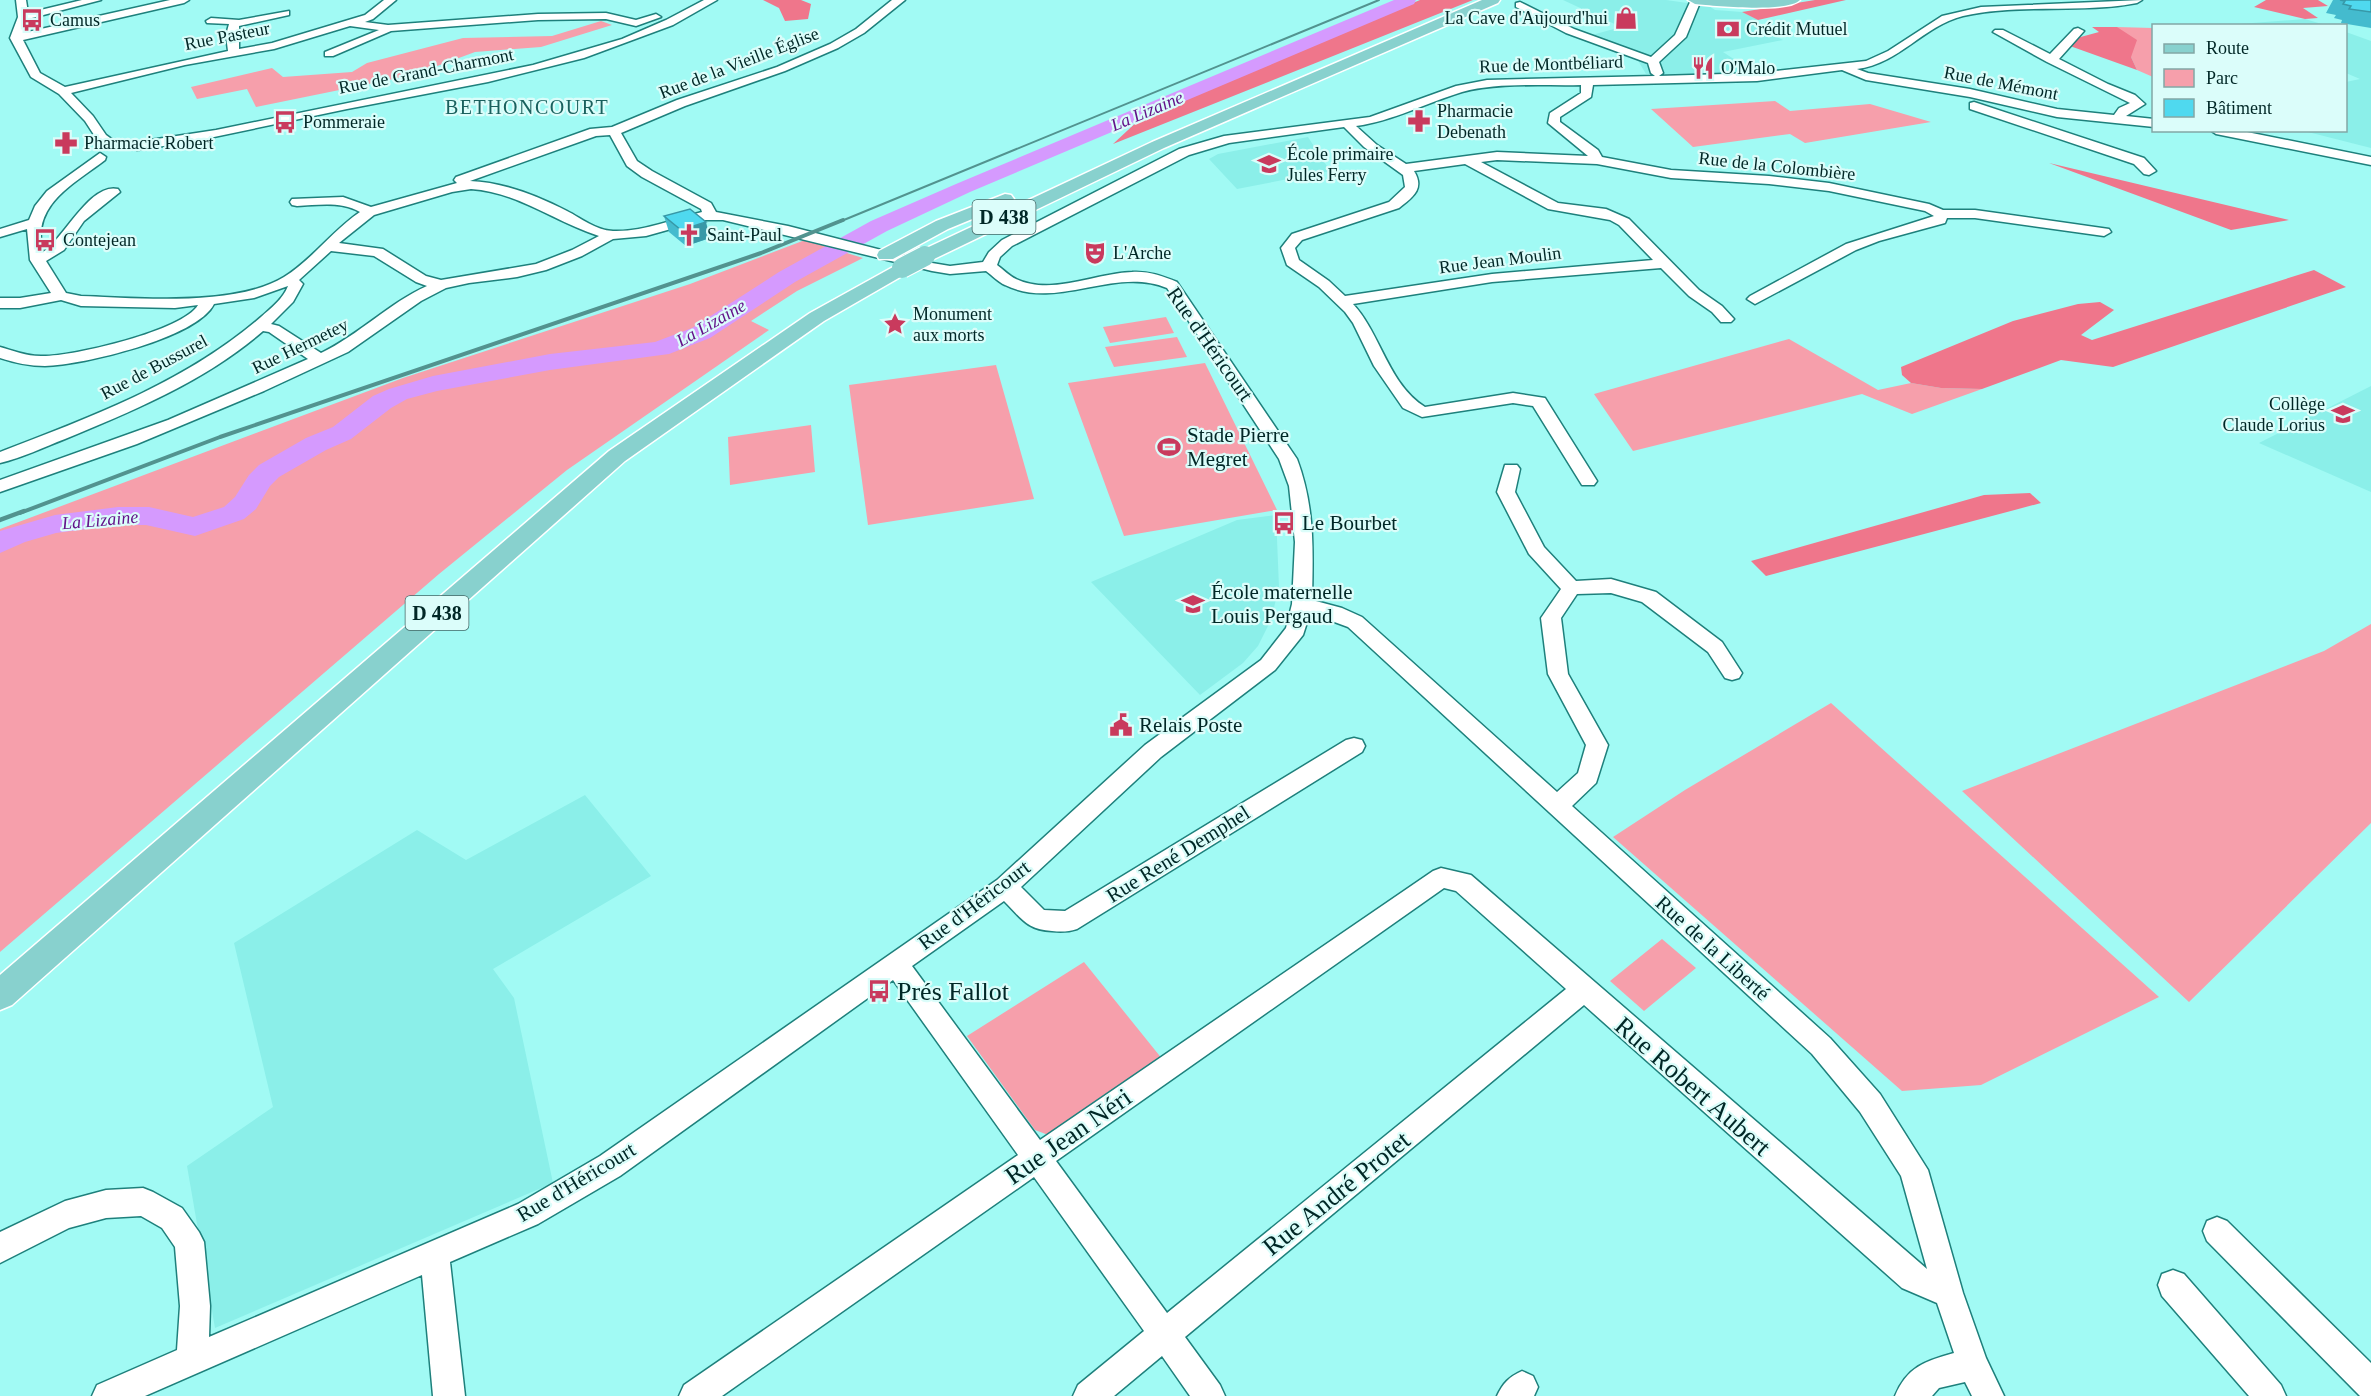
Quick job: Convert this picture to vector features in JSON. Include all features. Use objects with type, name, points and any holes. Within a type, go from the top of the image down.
[{"type":"main road","points":[[1464,14],[1492,0]]},
{"type":"main road","points":[[1696,0],[1748,4],[1793,0]]},
{"type":"main road","points":[[1737,0],[1760,0]]},
{"type":"main road","points":[[1464,14],[1515,2]]},
{"type":"main road","name":"D 438","points":[[0,995],[617,456],[902,259],[1158,145],[1464,14]]},
{"type":"main road","points":[[902,259],[923,234],[977,209],[1158,145]]},
{"type":"street","points":[[14,45],[23,17],[21,0]]},
{"type":"street","points":[[23,17],[96,0]]},
{"type":"street","points":[[14,45],[184,0]]},
{"type":"street","name":"Rue Pasteur","points":[[63,91],[185,62],[274,46],[369,17],[391,0]]},
{"type":"street","name":"Rue de Grand-Charmont","points":[[111,143],[129,141],[131,150],[544,65],[627,40],[688,14],[712,0]]},
{"type":"street","name":"Rue de la Vieille Église","points":[[451,188],[457,181],[545,149],[594,132],[614,131],[681,103],[781,69],[834,46],[860,31],[888,7],[900,0]]},
{"type":"street","points":[[1653,61],[1680,37],[1696,0]]},
{"type":"street","name":"Rue de Montbéliard","points":[[989,266],[994,255],[1007,243],[1184,152],[1228,139],[1372,120],[1474,86],[1511,81],[1587,82],[1662,77],[1708,79],[1844,68],[1883,60],[1895,54],[1935,23],[1962,14],[2001,9],[2096,6],[2137,0]]},
{"type":"street","points":[[1515,2],[1570,31],[1653,61]]},
{"type":"street","points":[[234,24],[285,13]]},
{"type":"street","points":[[351,23],[388,28],[538,17],[606,16],[636,23],[669,13],[688,14]]},
{"type":"street","points":[[210,21],[235,21],[232,35],[234,54]]},
{"type":"street","points":[[329,54],[385,33],[388,28]]},
{"type":"street","points":[[2051,60],[2078,31]]},
{"type":"street","points":[[1999,32],[2139,104],[2123,111],[2118,119]]},
{"type":"street","points":[[14,45],[35,75],[63,91],[89,119],[102,138],[111,143]]},
{"type":"street","points":[[1653,61],[1656,72],[1662,77]]},
{"type":"street","name":"Rue de Mémont","points":[[1844,68],[1866,76],[1970,93],[2057,113],[2152,123]]},
{"type":"street","points":[[1587,82],[1587,94],[1554,116],[1554,123],[1593,153],[1597,160]]},
{"type":"street","points":[[1928,87],[1936,94],[2139,161],[2149,171]]},
{"type":"street","points":[[1348,124],[1376,150],[1405,168],[1411,175],[1411,188],[1394,205],[1301,234],[1290,244],[1288,253],[1292,262],[1324,284],[1360,322],[1382,366],[1409,404],[1422,412],[1513,398],[1539,402],[1588,481]]},
{"type":"street","points":[[614,131],[632,163],[647,174],[706,206],[711,215]]},
{"type":"street","points":[[2226,132],[2371,161]]},
{"type":"street","points":[[61,296],[48,283],[36,260],[33,239],[34,223],[40,208],[51,195],[106,157],[94,152],[111,143]]},
{"type":"street","name":"Rue de la Colombière","points":[[1405,168],[1466,159],[1524,155],[1597,160],[1671,174],[1769,180],[1829,187],[1929,208],[1941,214],[1975,214],[2104,232]]},
{"type":"street","points":[[1466,159],[1552,205],[1568,210],[1596,210],[1612,214],[1624,222],[1694,293],[1717,309],[1726,319]]},
{"type":"street","points":[[0,303],[20,303],[61,296],[81,301],[208,301],[254,294],[288,281],[349,226],[369,212],[471,184],[489,186],[561,213],[597,232],[610,235],[646,232],[711,215],[817,237],[950,270],[989,266]]},
{"type":"street","points":[[36,260],[54,253],[65,242],[79,219],[113,192]]},
{"type":"street","points":[[297,202],[349,201],[359,204],[369,212]]},
{"type":"street","points":[[1755,299],[1851,247],[1874,238],[1940,220],[1941,214]]},
{"type":"street","points":[[0,233],[34,223]]},
{"type":"street","name":"Rue Hermetey","points":[[0,486],[126,444],[202,414],[369,334],[412,301],[441,285],[540,267],[591,246],[610,235]]},
{"type":"street","points":[[327,246],[378,252],[421,279],[441,285]]},
{"type":"street","name":"Rue Jean Moulin","points":[[1342,301],[1492,278],[1664,263]]},
{"type":"street","name":"Rue d'Héricourt","points":[[108,1396],[528,1214],[610,1166],[1005,887],[1153,750],[1268,665],[1296,630],[1302,604],[1304,542],[1298,486],[1288,459],[1172,285],[1165,280],[1137,276],[1054,289],[1036,288],[1011,283],[998,276],[989,266]]},
{"type":"street","name":"Rue de Bussurel","points":[[0,458],[65,433],[132,403],[197,369],[261,326],[295,292],[296,284],[288,281]]},
{"type":"street","points":[[0,352],[19,360],[51,361],[89,354],[178,326],[202,313],[208,301]]},
{"type":"street","points":[[261,326],[274,329],[319,359]]},
{"type":"street","points":[[1511,469],[1506,492],[1536,550],[1571,588]]},
{"type":"street","points":[[1571,588],[1611,586],[1649,597],[1715,647],[1732,672]]},
{"type":"street","points":[[1557,807],[1588,777],[1597,745],[1558,674],[1551,618],[1571,588]]},
{"type":"street","name":"Rue de la Liberté","points":[[1302,604],[1335,613],[1354,622],[1821,1046],[1870,1104],[1914,1170],[1948,1293],[1973,1364],[1988,1396]]},
{"type":"street","name":"Rue René Demphel","points":[[1005,887],[1038,920],[1068,922],[1354,746]]},
{"type":"street","name":"Rue Robert Aubert","points":[[1441,878],[1463,882],[1912,1278],[1948,1293]]},
{"type":"street","name":"Rue Jean Néri","points":[[695,1396],[1441,878]]},
{"type":"street","points":[[896,964],[1209,1396]]},
{"type":"street","name":"Rue André Protet","points":[[1089,1396],[1584,990]]},
{"type":"street","points":[[0,1248],[65,1215],[106,1204],[143,1202],[172,1218],[189,1242],[195,1306],[192,1358]]},
{"type":"street","points":[[2217,1231],[2371,1385]]},
{"type":"street","points":[[435,1256],[449,1396]]},
{"type":"street","points":[[2173,1285],[2270,1396]]},
{"type":"street","points":[[1911,1396],[1930,1375],[1973,1364]]},
{"type":"shaded area","points":[[763,0],[801,0],[811,4],[808,19],[785,21],[779,8]]},
{"type":"shaded area","points":[[1420,0],[1473,0],[1113,144],[1142,117]]},
{"type":"shaded area","points":[[1563,0],[1666,0],[1709,6],[1715,10],[1742,12],[1758,20],[1749,23],[1783,40],[1723,52],[1755,73],[1702,77],[1646,74],[1637,59],[1581,38],[1621,27]]},
{"type":"shaded area","points":[[1815,0],[1846,0],[1758,20],[1742,12]]},
{"type":"shaded area","points":[[2266,0],[2318,0],[2328,6],[2303,8],[2318,18],[2305,19],[2254,7]]},
{"type":"shaded area","points":[[2305,19],[2322,24],[2239,24]]},
{"type":"shaded area","points":[[2092,27],[2117,27],[2137,40],[2131,57],[2137,70],[2070,46],[2077,38],[2099,32]]},
{"type":"shaded area","points":[[2347,32],[2371,41],[2371,148],[2308,132],[2347,132],[2347,82],[2360,79],[2347,73]]},
{"type":"shaded area","name":"École primaire Jules Ferry","points":[[1308,137],[1330,171],[1237,189],[1209,159],[1218,154]]},
{"type":"shaded area","points":[[2049,163],[2289,220],[2231,230]]},
{"type":"shaded area","points":[[2314,270],[2346,287],[2113,367],[2061,360],[1982,389],[1941,388],[1911,383],[1902,375],[1901,367],[2013,321],[2078,304],[2100,302],[2114,310],[2081,335],[2092,340]]},
{"type":"shaded area","name":"Collège Claude Lorius","points":[[2371,386],[2371,492],[2259,443]]},
{"type":"shaded area","points":[[2030,493],[2041,503],[1766,576],[1751,561],[1984,495]]},
{"type":"shaded area","name":"École maternelle Louis Pergaud","points":[[1276,515],[1279,587],[1271,620],[1258,646],[1243,663],[1200,695],[1091,582],[1237,520]]},
{"type":"shaded area","points":[[585,795],[651,876],[493,969],[514,998],[553,1183],[215,1328],[187,1166],[273,1107],[234,943],[417,830],[466,860]]},
{"type":"green space","points":[[601,21],[612,25],[541,47],[475,52],[413,75],[256,107],[247,89],[197,99],[191,87],[272,68],[283,77],[352,72],[367,63],[463,38],[552,36]]},
{"type":"green space","points":[[2117,27],[2152,28],[2152,77],[2137,70]]},
{"type":"green space","points":[[1775,101],[1790,111],[1870,104],[1931,122],[1805,143],[1790,134],[1693,147],[1651,109]]},
{"type":"green space","points":[[805,240],[863,258],[797,291],[751,321],[769,330],[567,470],[439,574],[0,952],[0,529],[403,378],[690,284]]},
{"type":"green space","points":[[1166,317],[1174,333],[1110,343],[1103,327]]},
{"type":"green space","points":[[1177,337],[1187,357],[1114,367],[1105,347]]},
{"type":"green space","points":[[1789,339],[1878,390],[1911,383],[1941,388],[1982,389],[1912,414],[1862,394],[1633,451],[1594,394]]},
{"type":"green space","name":"Stade Pierre Megret","points":[[1205,363],[1277,510],[1124,536],[1068,383]]},
{"type":"green space","points":[[996,365],[1034,499],[868,525],[849,385]]},
{"type":"green space","points":[[811,425],[815,472],[730,485],[728,437]]},
{"type":"green space","points":[[2371,624],[2371,823],[2189,1002],[1962,791],[2324,651]]},
{"type":"green space","points":[[1831,703],[2159,997],[1981,1085],[1902,1091],[1613,837],[1685,790]]},
{"type":"green space","points":[[1662,939],[1696,968],[1644,1011],[1610,981]]},
{"type":"green space","points":[[1084,962],[1163,1060],[1051,1136],[1035,1130],[967,1036]]},
{"type":"building","points":[[2340,0],[2371,0],[2371,12],[2349,9],[2351,6],[2343,4],[2345,1]]},
{"type":"building","points":[[690,209],[706,222],[681,230],[664,216]]},
{"type":"waterway","name":"La Lizaine","points":[[0,543],[15,535],[55,524],[118,516],[149,516],[166,522],[195,527],[234,513],[246,503],[259,481],[269,471],[316,444],[342,433],[382,402],[398,394],[433,384],[550,362],[660,349],[701,333],[787,277],[879,226],[963,188],[1408,0]]},
{"type":"railway","points":[[839,222],[1379,0]]},
{"type":"railway","points":[[20,513],[220,437],[761,253],[843,220]]},
{"type":"railway","points":[[0,520],[24,511]]},
{"type":"place","name":"La Cave d'Aujourd'hui","points":[[1626,18]]},
{"type":"place","name":"Camus","points":[[32,20]]},
{"type":"place","name":"Crédit Mutuel","points":[[1728,29]]},
{"type":"place","name":"O'Malo","points":[[1703,68]]},
{"type":"place","name":"Pharmacie Debenath","points":[[1419,121]]},
{"type":"place","name":"Pommeraie","points":[[285,122]]},
{"type":"place","name":"Pharmacie Robert","points":[[66,143]]},
{"type":"place","name":"École primaire Jules Ferry","points":[[1269,164]]},
{"type":"place","name":"Saint-Paul","points":[[689,235]]},
{"type":"place","name":"Contejean","points":[[45,240]]},
{"type":"place","name":"L'Arche","points":[[1095,253]]},
{"type":"place","name":"Monument aux morts","points":[[895,324]]},
{"type":"place","name":"Collège Claude Lorius","points":[[2343,414]]},
{"type":"place","name":"Stade Pierre Megret","points":[[1169,447]]},
{"type":"place","name":"Le Bourbet","points":[[1284,523]]},
{"type":"place","name":"École maternelle Louis Pergaud","points":[[1193,604]]},
{"type":"place","name":"Relais Poste","points":[[1121,725]]},
{"type":"place","name":"Prés Fallot","points":[[879,991]]},
{"type":"district","name":"BETHONCOURT","points":[[527,107]]}]
